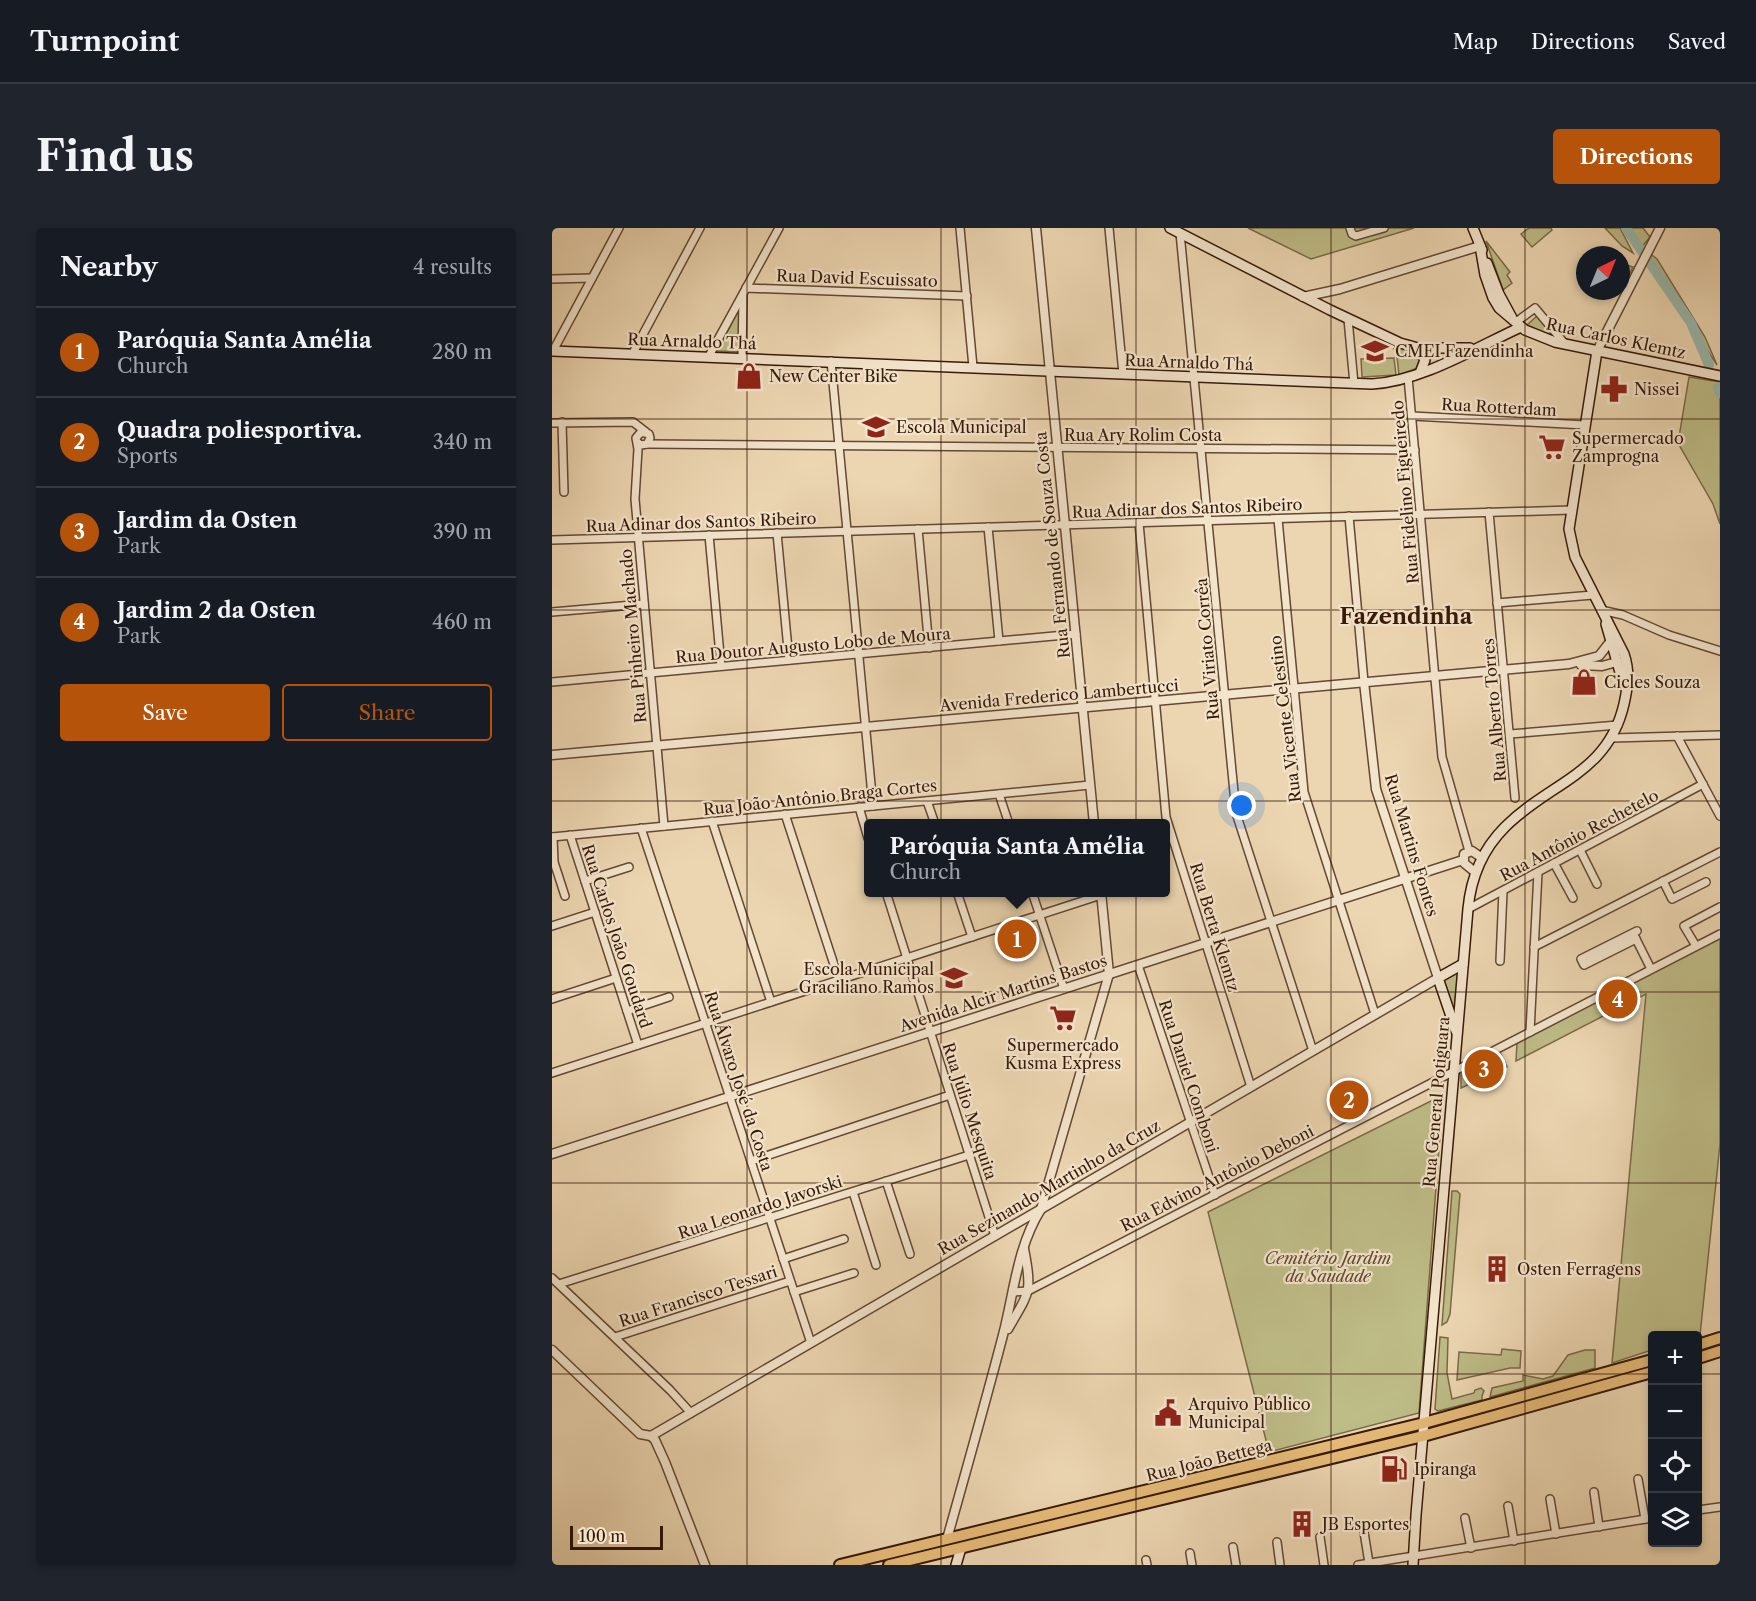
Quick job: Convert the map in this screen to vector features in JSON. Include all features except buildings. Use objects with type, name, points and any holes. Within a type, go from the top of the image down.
[{"type":"main road","points":[[1170,228],[1348,320],[1400,343],[1418,348],[1475,348]]},
{"type":"main road","points":[[1473,228],[1499,294],[1516,322]]},
{"type":"main road","name":"Rua Arnaldo Thá","points":[[553,351],[831,362],[843,359],[974,368],[1354,384],[1381,383],[1420,373],[1502,336],[1516,322]]},
{"type":"main road","name":"Rua Carlos Klemtz","points":[[1516,322],[1542,338],[1720,376]]},
{"type":"main road","points":[[1418,348],[1425,360],[1420,373]]},
{"type":"main road","name":"Rua General Potiguara","points":[[1413,1561],[1470,890],[1482,858],[1493,841],[1511,821],[1590,764],[1602,752],[1618,725],[1628,686],[1628,670],[1572,547],[1569,529],[1597,351]]},
{"type":"main road","points":[[1615,643],[1617,662]]},
{"type":"main road","name":"Rua General Potiguara","points":[[1617,662],[1623,680],[1624,704]]},
{"type":"main road","name":"Rua Sezinando Martinho da Cruz","points":[[1438,978],[1463,964]]},
{"type":"main road","name":"Rua Martins Fontes","points":[[1438,978],[1457,1034]]},
{"type":"main road","points":[[1702,1344],[1720,1338]]},
{"type":"main road","points":[[1702,1357],[1720,1351]]},
{"type":"main road","name":"Rua João Bettega","points":[[1197,1484],[1648,1361]]},
{"type":"main road","points":[[1630,1366],[1634,1377]]},
{"type":"main road","name":"Rua João Bettega","points":[[840,1565],[852,1564],[981,1531],[1423,1436],[1648,1374]]},
{"type":"main road","name":"Rua João Bettega","points":[[889,1565],[917,1562],[1184,1487]]},
{"type":"main road","points":[[981,1531],[983,1542]]},
{"type":"main road","points":[[956,1565],[961,1548]]},
{"type":"street","points":[[553,351],[619,228]]},
{"type":"street","points":[[633,353],[700,228]]},
{"type":"street","points":[[709,356],[779,228]]},
{"type":"street","points":[[960,228],[974,368]]},
{"type":"street","name":"Rua Fernando de Souza Costa","points":[[1036,228],[1093,819]]},
{"type":"street","points":[[1109,228],[1123,374]]},
{"type":"street","points":[[1350,228],[1352,234],[1356,236],[1383,228]]},
{"type":"street","points":[[1597,351],[1660,228]]},
{"type":"street","name":"Rua Viriato Corrêa","points":[[1180,233],[1236,813],[1313,1051]]},
{"type":"street","points":[[1303,297],[1340,289],[1480,246]]},
{"type":"street","points":[[552,279],[592,278]]},
{"type":"street","points":[[1330,310],[1329,298],[1340,289]]},
{"type":"street","points":[[742,358],[745,291]]},
{"type":"street","name":"Rua David Escuissato","points":[[745,291],[967,296]]},
{"type":"street","points":[[1516,322],[1535,308],[1565,344]]},
{"type":"street","points":[[1348,320],[1354,384]]},
{"type":"street","points":[[831,362],[873,806]]},
{"type":"street","name":"Rua Fidelino Figueiredo","points":[[1408,377],[1443,762],[1469,851]]},
{"type":"street","name":"Rua Rotterdam","points":[[1412,416],[1585,424]]},
{"type":"street","points":[[552,423],[562,422],[564,492]]},
{"type":"street","name":"Rua Pinheiro Machado","points":[[562,422],[636,422],[644,441],[634,487],[664,826]]},
{"type":"street","name":"Rua Ary Rolim Costa","points":[[644,441],[840,447],[1415,450]]},
{"type":"street","name":"Rua Adinar dos Santos Ribeiro","points":[[552,540],[1571,510]]},
{"type":"street","name":"Rua Alberto Torres","points":[[1489,512],[1515,798]]},
{"type":"street","name":"Rua Martins Fontes","points":[[1349,516],[1374,781],[1438,978]]},
{"type":"street","name":"Rua Vicente Celestino","points":[[1278,519],[1305,795],[1375,1014]]},
{"type":"street","name":"Rua Berta Klemtz","points":[[1139,523],[1167,819]]},
{"type":"street","points":[[988,527],[999,641]]},
{"type":"street","points":[[918,529],[929,648]]},
{"type":"street","points":[[777,533],[789,660]]},
{"type":"street","points":[[709,535],[721,666]]},
{"type":"street","points":[[1497,603],[1593,595]]},
{"type":"street","points":[[552,612],[644,604]]},
{"type":"street","points":[[1602,612],[1623,615],[1669,635],[1720,651]]},
{"type":"street","name":"Rua Doutor Augusto Lobo de Moura","points":[[552,682],[1076,634]]},
{"type":"street","name":"Avenida Frederico Lambertucci","points":[[1569,664],[1599,656],[1615,643]]},
{"type":"street","name":"Avenida Frederico Lambertucci","points":[[552,755],[1569,664],[1602,666],[1617,662]]},
{"type":"street","points":[[1510,734],[1618,725]]},
{"type":"street","points":[[1612,738],[1720,735]]},
{"type":"street","points":[[1677,736],[1720,816]]},
{"type":"street","name":"Rua Antônio Rechetelo","points":[[1468,909],[1703,784]]},
{"type":"street","name":"Rua João Antônio Braga Cortes","points":[[552,837],[1090,785]]},
{"type":"street","points":[[999,794],[1007,819]]},
{"type":"street","points":[[927,801],[933,819]]},
{"type":"street","points":[[859,807],[864,824]]},
{"type":"street","points":[[785,814],[839,980]]},
{"type":"street","points":[[712,821],[771,1002]]},
{"type":"street","name":"Rua Álvaro José da Costa","points":[[641,828],[811,1343]]},
{"type":"street","name":"Rua Berta Klemtz","points":[[1170,830],[1251,1087]]},
{"type":"street","name":"Rua Carlos João Goudard","points":[[570,835],[638,1045]]},
{"type":"street","points":[[552,837],[554,862],[565,896]]},
{"type":"street","points":[[1580,850],[1598,884]]},
{"type":"street","points":[[1475,872],[1466,866],[1463,860],[1464,854],[1469,851],[1476,852],[1482,858]]},
{"type":"street","points":[[1534,947],[1720,852]]},
{"type":"street","name":"Avenida Alcir Martins Bastos","points":[[552,1154],[1463,860]]},
{"type":"street","points":[[1554,863],[1573,898]]},
{"type":"street","points":[[585,881],[629,867]]},
{"type":"street","points":[[1530,1032],[1538,872]]},
{"type":"street","points":[[1663,881],[1672,899],[1706,882]]},
{"type":"street","points":[[1500,961],[1503,891]]},
{"type":"street","name":"Rua Júlio Mesquita","points":[[888,897],[995,1236]]},
{"type":"street","points":[[959,897],[972,937]]},
{"type":"street","points":[[1034,897],[1064,989]]},
{"type":"street","points":[[552,1073],[1092,897]]},
{"type":"street","points":[[947,1539],[1014,1292],[1017,1269],[1030,1228],[1041,1209],[1109,974],[1101,897]]},
{"type":"street","points":[[1695,946],[1684,926],[1720,907]]},
{"type":"street","points":[[552,926],[595,912]]},
{"type":"street","points":[[1635,934],[1584,965],[1581,959],[1635,934]]},
{"type":"street","points":[[1635,934],[1652,969]]},
{"type":"street","name":"Rua Edvino Antônio Deboni","points":[[1014,1292],[1028,1291],[1720,934]]},
{"type":"street","name":"Rua Daniel Comboni","points":[[1138,965],[1215,1195]]},
{"type":"street","points":[[552,999],[616,978]]},
{"type":"street","name":"Rua Sezinando Martinho da Cruz","points":[[651,1436],[1438,978]]},
{"type":"street","points":[[627,1011],[669,998]]},
{"type":"street","points":[[751,1161],[950,1095]]},
{"type":"street","name":"Rua Leonardo Javorski","points":[[559,1284],[969,1155]]},
{"type":"street","points":[[886,1181],[910,1254]]},
{"type":"street","points":[[853,1192],[876,1265]]},
{"type":"street","points":[[783,1259],[844,1239]]},
{"type":"street","points":[[1002,1337],[1021,1308],[1028,1291],[1029,1276],[1024,1248]]},
{"type":"street","points":[[794,1292],[854,1273]]},
{"type":"street","points":[[552,1278],[670,1390],[691,1413]]},
{"type":"street","name":"Rua Francisco Tessari","points":[[615,1337],[790,1281]]},
{"type":"street","points":[[552,1350],[640,1434],[651,1436],[661,1452],[705,1565]]},
{"type":"street","points":[[1638,1479],[1648,1515]]},
{"type":"street","points":[[1594,1492],[1599,1527]]},
{"type":"street","points":[[1550,1498],[1556,1534]]},
{"type":"street","points":[[1508,1506],[1514,1541]]},
{"type":"street","points":[[1702,1509],[1720,1507]]},
{"type":"street","points":[[1465,1518],[1471,1548]]},
{"type":"street","points":[[1358,1565],[1398,1558],[1413,1561],[1471,1548],[1648,1519]]},
{"type":"street","points":[[1363,1526],[1369,1563]]},
{"type":"street","points":[[1320,1537],[1324,1565]]},
{"type":"street","points":[[1277,1542],[1280,1565]]},
{"type":"street","points":[[1233,1547],[1236,1565]]},
{"type":"street","points":[[1190,1553],[1192,1565]]},
{"type":"green space","points":[[1248,228],[1414,228],[1311,259]]},
{"type":"green space","points":[[1529,228],[1551,228],[1552,230],[1532,247],[1521,234]]},
{"type":"green space","points":[[1605,228],[1620,228],[1629,246],[1622,246]]},
{"type":"green space","points":[[1628,228],[1643,228],[1650,237],[1641,248]]},
{"type":"green space","points":[[1486,241],[1510,272],[1507,275],[1512,283],[1503,290]]},
{"type":"green space","points":[[1652,255],[1657,259],[1705,337],[1717,365],[1650,261]]},
{"type":"green space","points":[[739,310],[739,352],[717,351]]},
{"type":"green space","points":[[1538,315],[1554,337],[1527,325]]},
{"type":"green space","points":[[1392,344],[1415,350],[1422,359],[1420,367],[1399,375],[1397,357]]},
{"type":"green space","points":[[1394,358],[1396,375],[1362,377],[1361,359]]},
{"type":"green space","points":[[1689,377],[1720,382],[1720,524],[1713,504],[1678,443]]},
{"type":"green space","points":[[1720,937],[1720,1144],[1700,1331],[1648,1331],[1648,1351],[1612,1363],[1646,994],[1516,1061],[1517,1043]]},
{"type":"green space","points":[[1458,972],[1454,1011],[1444,980]]},
{"type":"green space","points":[[1498,1053],[1501,1054],[1507,1067],[1461,1088],[1461,1072]]},
{"type":"green space","name":"Cemitério Jardim da Saudade","points":[[1443,1095],[1419,1413],[1269,1452],[1208,1212]]},
{"type":"green space","points":[[1452,1191],[1460,1194],[1450,1314],[1447,1322],[1442,1325]]},
{"type":"green space","points":[[1440,1337],[1448,1338],[1447,1373],[1452,1399],[1474,1393],[1475,1390],[1481,1388],[1484,1391],[1482,1400],[1438,1411],[1435,1409]]},
{"type":"green space","points":[[1502,1349],[1521,1351],[1520,1368],[1510,1368],[1457,1380],[1459,1352],[1501,1355]]},
{"type":"green space","points":[[1585,1350],[1595,1350],[1595,1368],[1490,1397],[1492,1388],[1523,1381],[1523,1375],[1543,1379],[1553,1376],[1568,1355]]},
{"type":"waterway","points":[[1626,228],[1691,323],[1709,365]]},
{"type":"waterway","points":[[1718,387],[1720,393]]},
{"type":"place","name":"CMEI Fazendinha","points":[[1375,351]]},
{"type":"place","name":"New Center Bike","points":[[749,376]]},
{"type":"place","name":"Nissei","points":[[1614,389]]},
{"type":"place","name":"Escola Municipal","points":[[876,427]]},
{"type":"place","name":"Supermercado Zamprogna","points":[[1552,447]]},
{"type":"place","name":"Cicles Souza","points":[[1584,682]]},
{"type":"place","name":"Paróquia Santa Amélia","points":[[1017,939]]},
{"type":"place","name":"Escola Municipal Graciliano Ramos","points":[[954,978]]},
{"type":"place","name":"Jardim 2 da Osten","points":[[1618,999]]},
{"type":"place","name":"Supermercado Kusma Express","points":[[1063,1018]]},
{"type":"place","name":"Jardim da Osten","points":[[1484,1069]]},
{"type":"place","name":"Quadra poliesportiva.","points":[[1349,1100]]},
{"type":"place","name":"Osten Ferragens","points":[[1497,1269]]},
{"type":"place","name":"Arquivo Público Municipal","points":[[1168,1413]]},
{"type":"place","name":"Ipiranga","points":[[1394,1469]]},
{"type":"place","name":"JB Esportes","points":[[1302,1524]]},
{"type":"district","name":"Fazendinha","points":[[1406,616]]}]
